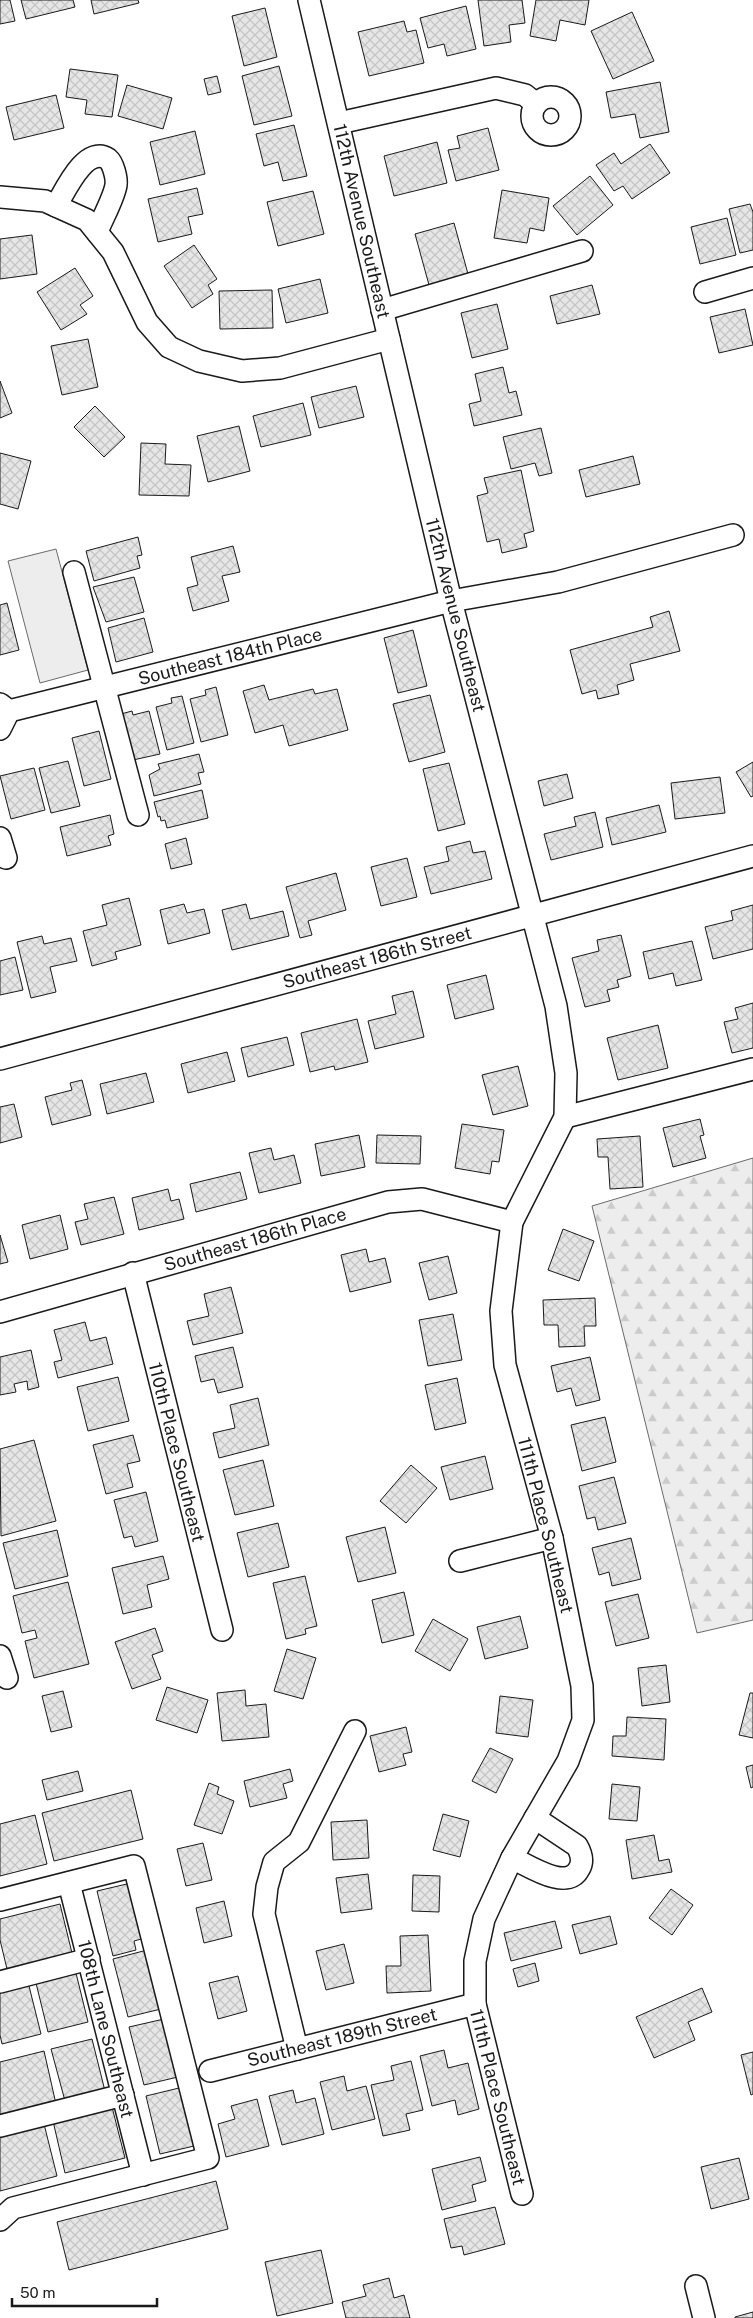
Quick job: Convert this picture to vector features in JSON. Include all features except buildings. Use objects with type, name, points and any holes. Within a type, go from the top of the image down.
[{"type":"street","name":"112th Avenue Southeast","points":[[309,0],[451,601],[556,1006],[566,1072],[565,1117],[512,1222]]},
{"type":"street","points":[[339,123],[496,88],[525,95],[536,104]]},
{"type":"street","points":[[56,206],[83,164],[98,155],[108,159],[116,184],[97,232]]},
{"type":"street","points":[[0,197],[45,201],[87,220],[113,252],[147,322],[169,347],[199,361],[242,371],[280,368],[389,340]]},
{"type":"street","points":[[382,310],[582,251]]},
{"type":"street","points":[[705,292],[753,278]]},
{"type":"street","name":"Southeast 184th Place","points":[[3,714],[451,601],[558,582],[733,535]]},
{"type":"street","points":[[74,572],[103,688],[138,815]]},
{"type":"street","points":[[0,838],[6,858]]},
{"type":"street","name":"Southeast 186th Street","points":[[0,1059],[753,856]]},
{"type":"street","points":[[565,1117],[753,1069]]},
{"type":"street","name":"Southeast 186th Place","points":[[0,1312],[388,1202],[422,1199],[512,1222]]},
{"type":"street","name":"111th Place Southeast","points":[[512,1222],[501,1311],[505,1365],[552,1538],[582,1686],[583,1720],[568,1761],[512,1858],[484,1918],[476,1961],[475,2004],[522,2194]]},
{"type":"street","name":"110th Place Southeast","points":[[133,1273],[222,1630]]},
{"type":"street","points":[[460,1561],[552,1538]]},
{"type":"street","points":[[0,1656],[7,1678]]},
{"type":"street","points":[[297,2049],[264,1914],[266,1887],[274,1862],[300,1842],[356,1730]]},
{"type":"street","points":[[512,1858],[559,1879],[574,1875],[579,1869],[582,1861],[578,1846],[535,1818]]},
{"type":"street","points":[[0,1900],[134,1866],[208,2158],[14,2208],[0,2220]]},
{"type":"street","name":"108th Lane Southeast","points":[[69,1883],[143,2175]]},
{"type":"street","points":[[0,1982],[88,1959]]},
{"type":"street","name":"Southeast 189th Street","points":[[210,2071],[475,2004]]},
{"type":"street","points":[[0,2126],[123,2095]]},
{"type":"street","points":[[696,2286],[704,2318]]},
{"type":"green space","points":[[753,1158],[753,1620],[697,1633],[592,1206]]},
{"type":"shaded area","points":[[56,549],[88,670],[40,683],[8,561]]}]
